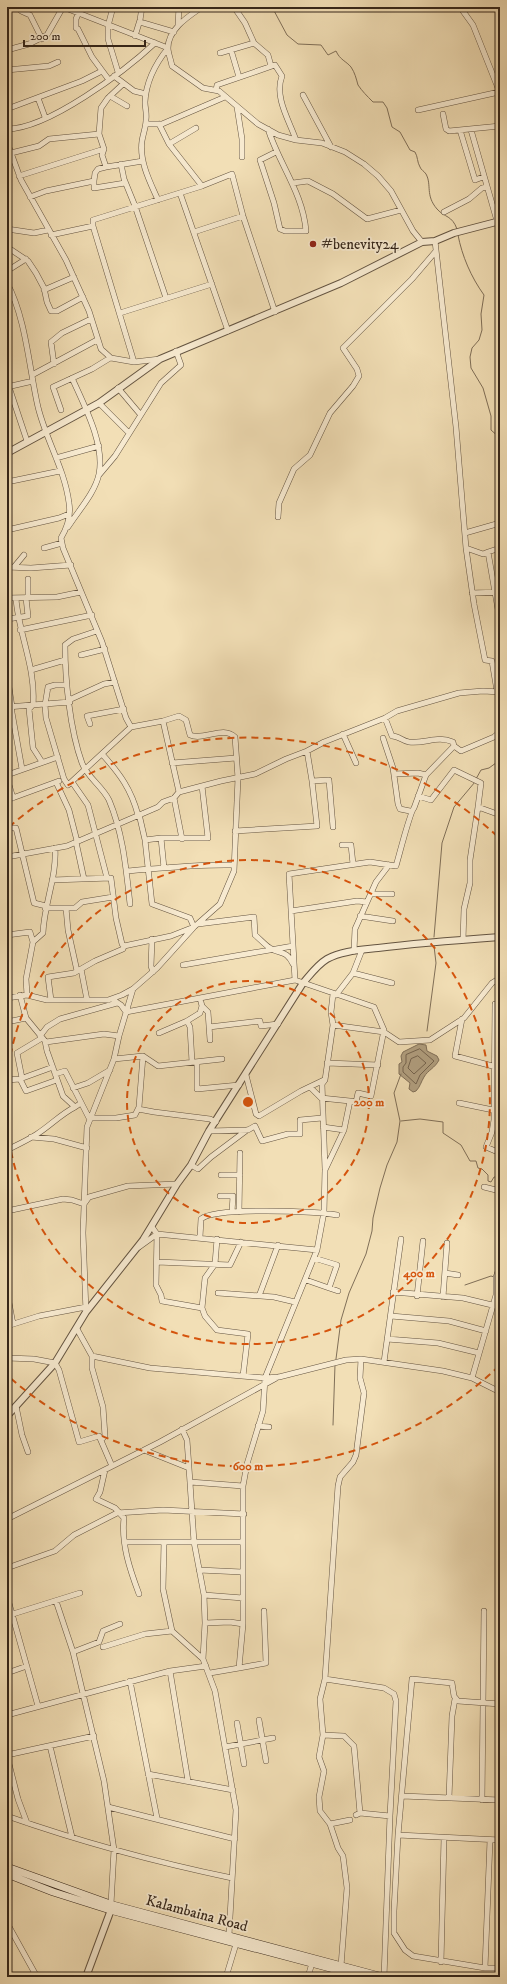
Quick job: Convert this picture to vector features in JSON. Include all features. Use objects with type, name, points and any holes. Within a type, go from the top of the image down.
[{"type":"main road","name":"Kalambaina Road","points":[[7,1867],[112,1906],[236,1944],[364,1977]]},
{"type":"main road","name":"Kalambaina Road","points":[[7,1874],[53,1892],[229,1935],[383,1977]]},
{"type":"street","points":[[19,7],[21,11],[30,15],[42,39]]},
{"type":"street","points":[[7,50],[21,47],[42,39],[47,35],[63,7],[168,48]]},
{"type":"street","points":[[113,7],[108,24],[108,39],[116,74],[123,84],[134,91],[146,94]]},
{"type":"street","points":[[135,36],[140,22],[142,7]]},
{"type":"street","points":[[178,25],[179,7]]},
{"type":"street","points":[[158,200],[143,161],[142,140],[146,124],[146,94],[153,70],[168,48],[178,25],[202,7]]},
{"type":"street","points":[[234,7],[245,23],[254,43],[268,55],[271,66]]},
{"type":"street","points":[[418,110],[500,92],[473,26],[460,7]]},
{"type":"street","points":[[78,12],[76,28],[109,80]]},
{"type":"street","points":[[140,22],[174,32]]},
{"type":"street","points":[[7,129],[23,127],[45,118],[89,94],[134,62],[155,43]]},
{"type":"street","points":[[220,53],[254,43]]},
{"type":"street","points":[[168,48],[172,66],[203,88],[219,91],[237,107],[268,129],[278,135],[296,140],[322,143],[345,152],[378,176],[391,191],[401,210],[422,242]]},
{"type":"street","points":[[231,50],[239,77]]},
{"type":"street","points":[[7,70],[49,66],[58,62]]},
{"type":"street","points":[[216,90],[217,85],[271,66],[275,66],[282,76],[279,85],[280,96],[296,140]]},
{"type":"street","points":[[7,109],[38,98],[102,71]]},
{"type":"street","points":[[106,167],[102,155],[104,149],[99,134],[101,108],[110,96],[123,84]]},
{"type":"street","points":[[303,95],[331,147]]},
{"type":"street","points":[[110,96],[128,106]]},
{"type":"street","points":[[146,124],[159,124],[225,97]]},
{"type":"street","points":[[38,98],[45,118]]},
{"type":"street","points":[[237,107],[242,139],[242,157]]},
{"type":"street","points":[[443,114],[448,130],[472,130],[500,126]]},
{"type":"street","points":[[159,124],[169,144],[202,186]]},
{"type":"street","points":[[169,144],[196,128]]},
{"type":"street","points":[[268,129],[276,152],[301,201],[306,231],[285,231],[280,229],[274,203],[260,160],[276,152]]},
{"type":"street","points":[[460,130],[475,180],[484,177]]},
{"type":"street","points":[[7,454],[46,430],[87,410],[160,359],[176,351],[275,312],[358,275],[422,242],[435,241],[454,233],[499,222],[484,177],[472,130]]},
{"type":"street","points":[[10,153],[39,146],[49,139],[99,134]]},
{"type":"street","points":[[7,142],[19,176],[50,233],[59,246],[74,277],[83,297],[101,349],[110,358],[134,362],[160,359]]},
{"type":"street","points":[[19,176],[104,149]]},
{"type":"street","points":[[125,183],[94,188],[94,181],[98,169],[143,161]]},
{"type":"street","points":[[121,164],[125,183],[135,206],[166,298]]},
{"type":"street","points":[[134,362],[92,220],[202,186],[232,174],[243,216],[275,312]]},
{"type":"street","points":[[30,197],[46,191],[94,181]]},
{"type":"street","points":[[293,183],[308,181],[333,194],[367,219],[401,210]]},
{"type":"street","points":[[444,212],[469,199],[482,188],[487,187]]},
{"type":"street","points":[[180,193],[228,331]]},
{"type":"street","points":[[194,232],[243,216]]},
{"type":"street","points":[[7,229],[50,233],[93,226]]},
{"type":"street","points":[[7,857],[55,848],[77,842],[139,814],[158,808],[163,802],[174,798],[179,792],[255,774],[343,734],[385,718],[397,710],[459,693],[499,692],[492,661],[485,660],[472,593],[466,548],[456,427],[435,241]]},
{"type":"street","points":[[7,247],[26,260],[39,277],[49,309],[53,312],[83,297]]},
{"type":"street","points":[[278,518],[279,503],[294,469],[310,455],[330,413],[353,386],[359,376],[357,369],[343,348],[412,279],[436,251]]},
{"type":"street","points":[[7,271],[26,260]]},
{"type":"street","points":[[44,290],[74,277]]},
{"type":"street","points":[[7,283],[21,321],[38,406],[67,489],[69,514],[66,530]]},
{"type":"street","points":[[120,313],[212,284]]},
{"type":"street","points":[[54,364],[51,342],[62,333],[91,319]]},
{"type":"street","points":[[32,375],[97,340]]},
{"type":"street","points":[[131,727],[105,649],[61,538],[86,500],[99,475],[115,456],[140,414],[161,384],[181,364],[176,351]]},
{"type":"street","points":[[61,410],[53,387],[92,369],[110,358]]},
{"type":"street","points":[[72,378],[87,410],[98,446],[100,458],[99,475]]},
{"type":"street","points":[[7,381],[27,441]]},
{"type":"street","points":[[8,387],[33,382]]},
{"type":"street","points":[[118,388],[140,414]]},
{"type":"street","points":[[98,403],[129,433]]},
{"type":"street","points":[[56,458],[98,446]]},
{"type":"street","points":[[7,482],[60,471]]},
{"type":"street","points":[[7,530],[59,518],[69,514]]},
{"type":"street","points":[[465,533],[500,523]]},
{"type":"street","points":[[44,548],[62,543]]},
{"type":"street","points":[[466,548],[483,554],[500,548]]},
{"type":"street","points":[[488,552],[498,592],[500,621]]},
{"type":"street","points":[[14,567],[24,555]]},
{"type":"street","points":[[7,567],[31,568],[71,565]]},
{"type":"street","points":[[7,619],[28,616],[28,579]]},
{"type":"street","points":[[7,598],[57,597],[82,592]]},
{"type":"street","points":[[472,593],[498,592]]},
{"type":"street","points":[[16,599],[17,617],[31,670],[33,705],[29,709],[33,748],[42,762]]},
{"type":"street","points":[[20,630],[92,615]]},
{"type":"street","points":[[97,631],[73,640],[64,646],[67,685],[76,741],[85,769],[108,799],[122,842],[127,871],[130,904]]},
{"type":"street","points":[[81,655],[105,649]]},
{"type":"street","points":[[31,670],[64,660]]},
{"type":"street","points":[[7,675],[10,707],[22,769]]},
{"type":"street","points":[[10,707],[69,701],[104,684],[115,682]]},
{"type":"street","points":[[7,998],[27,995],[39,999],[50,1000],[112,999],[133,989],[153,972],[195,926],[220,904],[229,884],[234,865],[238,778],[235,737],[233,734],[219,732],[196,738],[190,735],[186,720],[179,716],[163,721],[131,727],[68,785],[64,779],[46,718],[45,704],[48,687],[55,685],[67,685]]},
{"type":"street","points":[[90,724],[87,716],[124,709]]},
{"type":"street","points":[[385,718],[392,736],[398,736],[407,742],[420,742],[444,738],[453,742],[454,746],[461,751],[488,740],[500,732]]},
{"type":"street","points":[[163,721],[179,792]]},
{"type":"street","points":[[343,734],[356,763]]},
{"type":"street","points":[[383,738],[394,774],[396,795],[400,809],[410,811]]},
{"type":"street","points":[[295,980],[289,874],[370,862],[396,866],[405,836],[410,811],[414,808],[426,775],[454,746]]},
{"type":"street","points":[[235,831],[316,826],[312,781],[307,751]]},
{"type":"street","points":[[102,754],[133,795],[145,840],[152,904],[190,918],[195,926]]},
{"type":"street","points":[[58,757],[22,769],[7,777],[10,799],[64,779]]},
{"type":"street","points":[[172,763],[188,763],[236,758]]},
{"type":"street","points":[[175,770],[188,763]]},
{"type":"street","points":[[418,796],[431,800],[454,770],[481,783],[470,860],[470,883],[464,909],[463,940]]},
{"type":"street","points":[[394,774],[418,773],[426,775]]},
{"type":"street","points":[[312,781],[329,780],[334,827]]},
{"type":"street","points":[[56,782],[69,810],[84,880]]},
{"type":"street","points":[[72,782],[88,805],[108,878],[111,878],[116,918],[122,944],[124,946]]},
{"type":"street","points":[[145,840],[162,838],[208,838],[202,786]]},
{"type":"street","points":[[174,798],[182,839]]},
{"type":"street","points":[[478,807],[500,815]]},
{"type":"street","points":[[7,828],[16,828],[24,854],[34,903],[46,907],[75,908],[82,902],[113,897]]},
{"type":"street","points":[[162,838],[164,868]]},
{"type":"street","points":[[342,845],[351,845],[353,864]]},
{"type":"street","points":[[33,942],[42,933],[46,907],[56,864],[55,848]]},
{"type":"street","points":[[127,871],[202,864],[234,865]]},
{"type":"street","points":[[354,951],[354,929],[376,882],[389,865]]},
{"type":"street","points":[[52,880],[108,878]]},
{"type":"street","points":[[370,894],[392,894]]},
{"type":"street","points":[[291,911],[357,901],[367,902]]},
{"type":"street","points":[[66,908],[68,930],[87,1000]]},
{"type":"street","points":[[360,916],[393,921]]},
{"type":"street","points":[[50,1000],[48,977],[74,973],[95,961],[123,950],[124,946],[171,936],[195,926],[254,917],[256,935],[271,950],[278,950],[286,955],[291,960],[294,969]]},
{"type":"street","points":[[7,935],[30,932],[33,942],[26,979],[27,995]]},
{"type":"street","points":[[7,1416],[54,1363],[77,1329],[86,1310],[152,1227],[177,1184],[191,1165],[209,1131],[246,1075],[303,983],[317,966],[327,959],[354,951],[463,940],[500,938]]},
{"type":"street","points":[[152,939],[151,966],[153,972]]},
{"type":"street","points":[[183,965],[293,946]]},
{"type":"street","points":[[238,1668],[243,1624],[243,1486],[247,1464],[263,1411],[265,1378],[317,1250],[324,1212],[325,1170],[321,1098],[322,1084],[325,1080],[333,1025],[330,1012],[335,995],[353,973],[362,950]]},
{"type":"street","points":[[353,973],[392,983]]},
{"type":"street","points":[[333,1025],[384,1032],[398,1042],[430,1040],[462,1019],[472,1010],[492,983],[500,978]]},
{"type":"street","points":[[126,1012],[295,980],[320,988],[335,995],[374,1007],[384,1032],[371,1096],[358,1093],[356,1102],[321,1098],[310,1087]]},
{"type":"street","points":[[86,1310],[83,1232],[87,1127],[89,1118],[94,1110],[114,1059],[133,989]]},
{"type":"street","points":[[20,995],[26,1018],[43,1038],[63,1096],[75,1107]]},
{"type":"street","points":[[200,998],[202,1006],[206,1012],[208,1012],[210,1040]]},
{"type":"street","points":[[112,999],[121,1005],[126,1012]]},
{"type":"street","points":[[95,1000],[97,1009]]},
{"type":"street","points":[[43,1038],[47,1027],[60,1019],[117,1003]]},
{"type":"street","points":[[495,1004],[498,1032],[497,1094],[493,1110],[492,1132],[486,1147],[500,1153]]},
{"type":"street","points":[[200,1013],[202,1006]]},
{"type":"street","points":[[159,1034],[200,1013],[206,1012]]},
{"type":"street","points":[[7,1022],[26,1018]]},
{"type":"street","points":[[462,1019],[455,1056],[497,1068]]},
{"type":"street","points":[[187,1021],[190,1027],[197,1089],[239,1085]]},
{"type":"street","points":[[209,1027],[260,1021],[260,1026],[278,1024]]},
{"type":"street","points":[[57,1080],[26,1091],[21,1079],[17,1053],[43,1038],[104,1034],[119,1036]]},
{"type":"street","points":[[114,1059],[143,1056],[158,1066],[222,1059]]},
{"type":"street","points":[[89,1118],[135,1115],[138,1109],[143,1056]]},
{"type":"street","points":[[327,1062],[378,1065]]},
{"type":"street","points":[[7,1080],[21,1079],[53,1067]]},
{"type":"street","points":[[73,1088],[88,1083],[110,1070]]},
{"type":"street","points":[[55,1074],[65,1072],[89,1118]]},
{"type":"street","points":[[246,1075],[256,1114],[258,1116],[325,1080]]},
{"type":"street","points":[[325,1170],[344,1130],[350,1101]]},
{"type":"street","points":[[7,1150],[31,1137],[81,1103]]},
{"type":"street","points":[[459,1103],[493,1110]]},
{"type":"street","points":[[138,1109],[210,1118],[216,1122]]},
{"type":"street","points":[[191,1165],[198,1169],[211,1157],[255,1126],[262,1141],[288,1134],[300,1134],[300,1120],[322,1118]]},
{"type":"street","points":[[323,1127],[344,1130]]},
{"type":"street","points":[[209,1131],[248,1130]]},
{"type":"street","points":[[31,1137],[54,1139],[87,1148]]},
{"type":"street","points":[[239,1212],[240,1153]]},
{"type":"street","points":[[221,1175],[240,1175]]},
{"type":"street","points":[[84,1204],[89,1197],[128,1186],[177,1184]]},
{"type":"street","points":[[484,1187],[500,1191]]},
{"type":"street","points":[[220,1196],[233,1196],[232,1212]]},
{"type":"street","points":[[7,1211],[63,1200],[72,1200],[84,1204]]},
{"type":"street","points":[[200,1237],[200,1220],[215,1214],[232,1212],[324,1212],[337,1215]]},
{"type":"street","points":[[152,1227],[157,1234],[156,1285],[162,1301],[202,1308]]},
{"type":"street","points":[[135,1250],[157,1234],[200,1237],[317,1250]]},
{"type":"street","points":[[217,1239],[215,1264],[205,1278],[202,1308],[205,1316],[218,1330],[248,1334],[243,1376]]},
{"type":"street","points":[[384,1362],[401,1239]]},
{"type":"street","points":[[417,1296],[423,1241]]},
{"type":"street","points":[[157,1262],[230,1265],[241,1242]]},
{"type":"street","points":[[443,1297],[447,1243]]},
{"type":"street","points":[[259,1296],[278,1245]]},
{"type":"street","points":[[314,1258],[337,1266],[330,1288]]},
{"type":"street","points":[[472,1378],[496,1295],[496,1277],[500,1266]]},
{"type":"street","points":[[445,1273],[458,1275]]},
{"type":"street","points":[[306,1280],[338,1291]]},
{"type":"street","points":[[7,1292],[10,1325],[39,1316],[86,1310]]},
{"type":"street","points":[[393,1292],[417,1296],[463,1298],[492,1305]]},
{"type":"street","points":[[218,1294],[274,1297],[295,1302]]},
{"type":"street","points":[[391,1316],[450,1321],[486,1330]]},
{"type":"street","points":[[77,1329],[92,1356],[92,1368],[103,1407],[105,1436],[101,1440]]},
{"type":"street","points":[[387,1339],[438,1343],[479,1353]]},
{"type":"street","points":[[92,1356],[150,1368],[265,1378],[279,1377],[346,1360],[361,1359],[437,1369],[472,1378],[500,1392]]},
{"type":"street","points":[[7,1358],[34,1359],[54,1363],[59,1370],[78,1442],[99,1436],[112,1466]]},
{"type":"street","points":[[341,1966],[347,1888],[343,1856],[338,1848],[330,1824],[320,1811],[319,1801],[324,1771],[319,1757],[323,1735],[320,1699],[325,1679],[338,1486],[340,1477],[351,1466],[356,1455],[364,1393],[360,1378],[361,1359]]},
{"type":"street","points":[[7,1519],[144,1450],[279,1377]]},
{"type":"street","points":[[16,1406],[22,1435],[28,1452]]},
{"type":"street","points":[[258,1426],[269,1427]]},
{"type":"street","points":[[182,1429],[187,1440],[194,1542],[204,1595],[205,1623],[203,1659]]},
{"type":"street","points":[[144,1450],[189,1468]]},
{"type":"street","points":[[105,1470],[100,1492],[96,1499],[115,1508],[124,1518],[123,1527],[128,1563],[139,1594]]},
{"type":"street","points":[[190,1482],[243,1486]]},
{"type":"street","points":[[7,1568],[55,1551],[74,1535],[119,1513],[163,1510],[244,1514]]},
{"type":"street","points":[[126,1542],[243,1542]]},
{"type":"street","points":[[164,1542],[163,1589],[172,1630],[203,1659],[210,1673],[215,1691],[233,1790],[236,1810],[229,1935]]},
{"type":"street","points":[[199,1570],[242,1572]]},
{"type":"street","points":[[13,1614],[80,1593]]},
{"type":"street","points":[[204,1595],[243,1598]]},
{"type":"street","points":[[7,1596],[38,1706]]},
{"type":"street","points":[[56,1601],[73,1652],[94,1736],[108,1807],[114,1850],[112,1906],[86,1977]]},
{"type":"street","points":[[210,1673],[266,1663],[264,1611]]},
{"type":"street","points":[[482,1800],[484,1611]]},
{"type":"street","points":[[205,1623],[230,1622],[243,1624]]},
{"type":"street","points":[[73,1652],[99,1642],[103,1631],[120,1624]]},
{"type":"street","points":[[103,1647],[145,1634],[172,1630]]},
{"type":"street","points":[[7,1673],[27,1666]]},
{"type":"street","points":[[7,1715],[170,1671],[206,1666]]},
{"type":"street","points":[[170,1671],[188,1782]]},
{"type":"street","points":[[325,1679],[384,1688],[394,1694],[396,1701],[383,1977]]},
{"type":"street","points":[[449,1798],[452,1716],[456,1699],[452,1683],[412,1679],[398,1835],[394,1933],[405,1950],[413,1956],[485,1968],[500,1968]]},
{"type":"street","points":[[130,1681],[157,1818]]},
{"type":"street","points":[[456,1699],[463,1702],[500,1704]]},
{"type":"street","points":[[259,1720],[266,1760]]},
{"type":"street","points":[[237,1723],[244,1764]]},
{"type":"street","points":[[323,1735],[344,1736],[353,1742],[357,1762],[358,1814],[390,1816]]},
{"type":"street","points":[[27,1823],[18,1799],[7,1755],[94,1736]]},
{"type":"street","points":[[225,1747],[272,1738]]},
{"type":"street","points":[[50,1746],[72,1837]]},
{"type":"street","points":[[148,1774],[233,1790]]},
{"type":"street","points":[[402,1796],[500,1800]]},
{"type":"street","points":[[108,1807],[157,1818],[235,1839]]},
{"type":"street","points":[[7,1816],[114,1850],[171,1866],[232,1878]]},
{"type":"street","points":[[330,1824],[350,1820]]},
{"type":"street","points":[[398,1835],[500,1840]]},
{"type":"street","points":[[442,1962],[444,1838]]},
{"type":"street","points":[[485,1968],[490,1840]]},
{"type":"street","points":[[7,1923],[37,1977]]},
{"type":"street","points":[[226,1977],[236,1944]]},
{"type":"street","points":[[308,1977],[312,1963]]},
{"type":"water","points":[[419,1044],[426,1045],[427,1051],[437,1056],[439,1060],[426,1075],[416,1091],[413,1092],[409,1089],[410,1083],[399,1074],[399,1064],[402,1062],[401,1056],[403,1052]]},
{"type":"waterway","points":[[272,7],[287,35],[298,44],[321,45],[328,55],[336,51],[351,67],[358,85],[365,94],[373,102],[383,102],[387,108],[392,127],[400,132],[410,150],[415,152],[420,168],[428,178],[430,195],[433,204],[440,212],[453,221],[457,229]]},
{"type":"waterway","points":[[458,235],[468,266],[484,295],[481,314],[482,330],[479,340],[472,348],[470,357],[471,368],[483,388],[491,416],[491,430],[500,438]]},
{"type":"waterway","points":[[476,779],[481,770],[489,768],[500,760]]},
{"type":"waterway","points":[[434,937],[442,843],[454,807],[475,782]]},
{"type":"waterway","points":[[427,1031],[436,963],[434,946]]},
{"type":"waterway","points":[[336,1359],[341,1320],[349,1293],[366,1254],[380,1188],[387,1165],[397,1142],[400,1121],[394,1093],[401,1074]]},
{"type":"waterway","points":[[401,1121],[420,1119],[443,1122],[443,1133],[461,1145],[470,1161],[476,1161],[478,1168],[482,1169],[488,1175],[488,1181],[491,1182],[494,1177],[500,1177]]},
{"type":"waterway","points":[[465,1285],[491,1276],[494,1277]]},
{"type":"waterway","points":[[333,1425],[335,1365]]},
{"type":"place","name":"#benevity24","points":[[313,244]]}]
